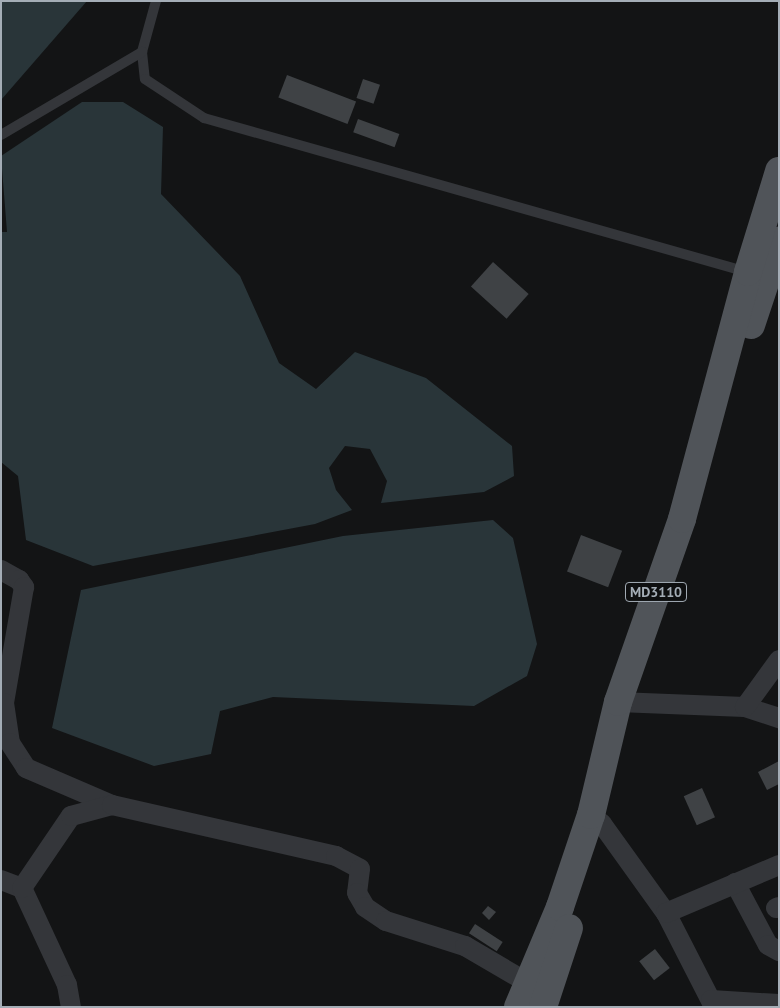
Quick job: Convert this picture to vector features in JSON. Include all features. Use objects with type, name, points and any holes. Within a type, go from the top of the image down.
[{"type":"main road","name":"MD3110","points":[[543,1007],[597,820],[626,702],[682,519],[748,272],[779,172]]},
{"type":"main road","name":"MD3110","points":[[626,702],[779,241]]},
{"type":"main road","name":"MD3110","points":[[523,995],[597,820]]},
{"type":"street","points":[[1,570],[19,580],[24,587],[4,703],[10,743],[26,768],[112,805],[336,856],[360,869],[357,892],[365,907],[386,921],[465,946],[523,995]]},
{"type":"street","points":[[745,707],[779,660]]},
{"type":"street","points":[[626,702],[745,707],[779,718]]},
{"type":"street","points":[[22,888],[71,816],[112,805]]},
{"type":"street","points":[[597,820],[666,913],[712,1003],[779,1004]]},
{"type":"street","points":[[666,913],[779,865]]},
{"type":"street","points":[[1,880],[22,888],[67,985],[71,1007]]},
{"type":"street","points":[[735,883],[768,945],[779,951]]},
{"type":"lane","points":[[156,1],[142,52],[145,79],[204,118],[748,272]]},
{"type":"lane","points":[[1,135],[142,52]]},
{"type":"shaded area","points":[[1,1],[87,1],[1,100]]},
{"type":"shaded area","points":[[82,102],[123,102],[163,127],[161,194],[240,276],[279,363],[316,389],[355,352],[426,378],[512,446],[514,476],[484,492],[381,503],[387,481],[370,449],[345,446],[329,468],[336,490],[352,510],[315,524],[93,566],[26,540],[18,476],[1,462],[1,232],[7,232],[1,156]]},
{"type":"shaded area","points":[[493,520],[513,538],[537,644],[527,676],[474,706],[273,697],[220,711],[211,754],[154,766],[52,728],[81,590],[343,536]]},
{"type":"building","points":[[287,75],[356,102],[347,124],[278,97]]},
{"type":"building","points":[[363,79],[380,85],[374,104],[356,98]]},
{"type":"building","points":[[358,119],[399,134],[395,147],[353,132]]},
{"type":"building","points":[[493,262],[529,294],[507,319],[471,287]]},
{"type":"building","points":[[581,535],[622,551],[608,587],[567,571]]},
{"type":"building","points":[[779,761],[779,784],[767,790],[758,772]]},
{"type":"building","points":[[702,788],[715,817],[697,825],[684,796]]},
{"type":"building","points":[[488,906],[496,912],[489,920],[482,913]]},
{"type":"building","points":[[475,924],[503,942],[497,951],[469,933]]},
{"type":"building","points":[[655,949],[670,968],[654,980],[639,961]]}]
